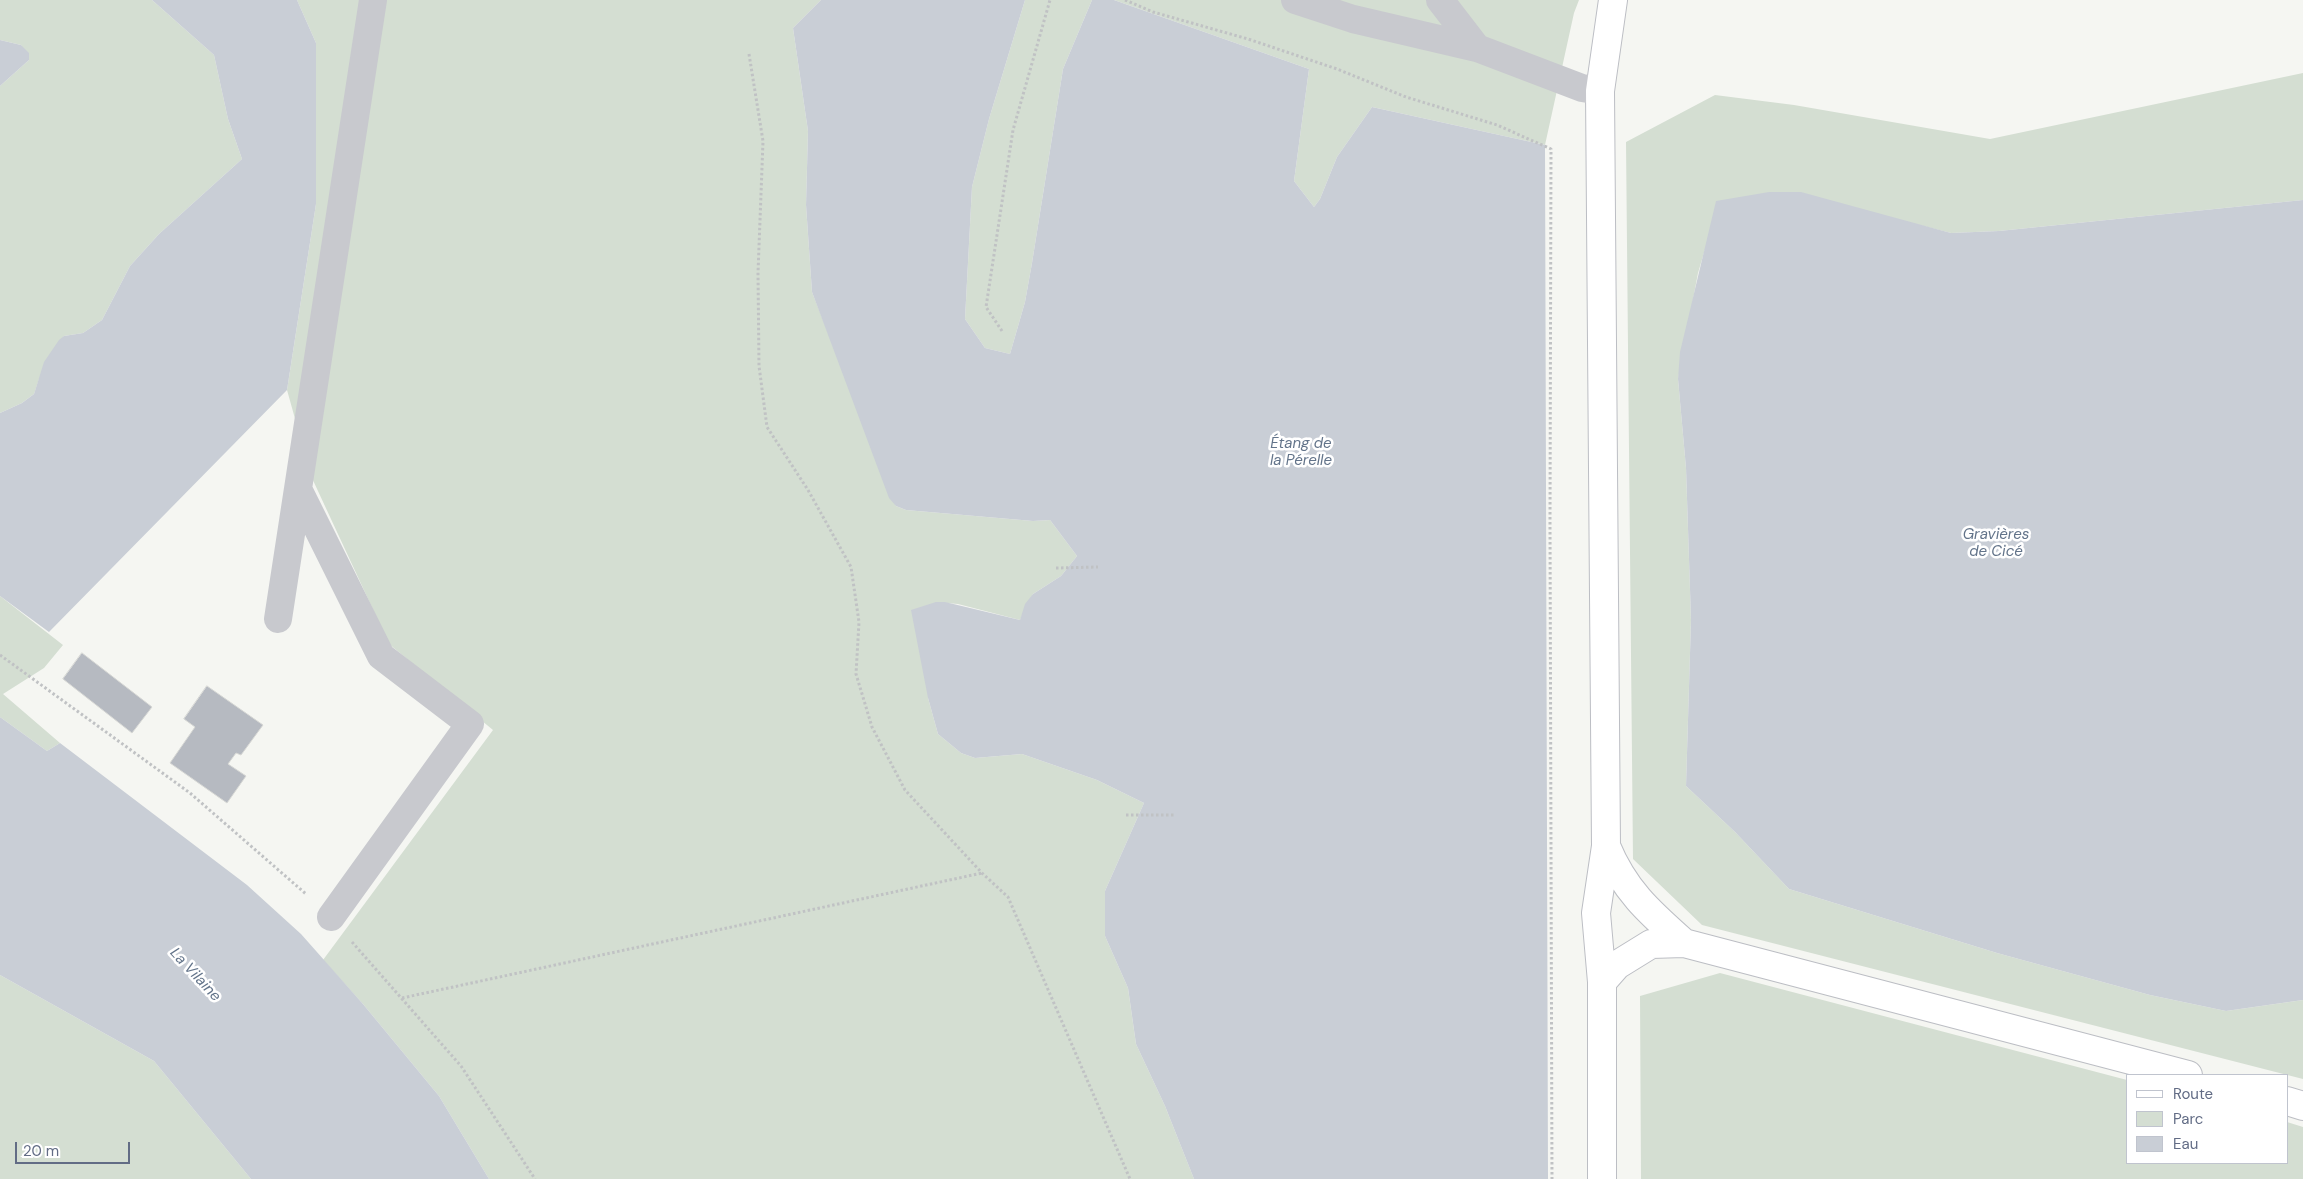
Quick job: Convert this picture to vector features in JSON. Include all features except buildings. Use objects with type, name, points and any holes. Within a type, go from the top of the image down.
[{"type":"main road","points":[[1602,1179],[1602,982],[1596,913],[1606,846],[1600,91],[1613,0]]},
{"type":"main road","points":[[1606,846],[1616,871],[1645,908],[1684,943]]},
{"type":"main road","points":[[1602,982],[1617,965],[1651,944],[1684,943],[2184,1074]]},
{"type":"main road","points":[[2288,1101],[2303,1106]]},
{"type":"street","points":[[278,619],[373,0]]},
{"type":"street","points":[[1295,0],[1353,18],[1478,48],[1582,88],[1600,91]]},
{"type":"street","points":[[1440,0],[1478,48]]},
{"type":"street","points":[[298,489],[381,656],[470,724],[331,917]]},
{"type":"path","points":[[1002,331],[986,307],[1004,180],[1013,130],[1050,0]]},
{"type":"path","points":[[1125,0],[1153,12],[1248,39],[1337,69],[1406,97],[1497,126],[1551,149],[1552,1179]]},
{"type":"path","points":[[749,54],[763,141],[758,329],[759,366],[767,427],[808,490],[850,567],[859,622],[856,674],[872,727],[904,790],[1008,898],[1130,1179]]},
{"type":"path","points":[[1056,568],[1098,567]]},
{"type":"path","points":[[0,655],[190,792],[331,917],[461,1066],[535,1179]]},
{"type":"path","points":[[1126,815],[1175,815]]},
{"type":"path","points":[[401,998],[982,873]]},
{"type":"green space","points":[[0,0],[152,0],[214,55],[228,119],[242,159],[159,234],[130,266],[102,320],[83,333],[64,336],[39,379],[34,394],[22,403],[0,413],[0,86],[29,60],[21,45],[0,40]]},
{"type":"green space","points":[[297,0],[821,0],[793,28],[808,131],[806,205],[812,292],[896,506],[906,510],[1033,521],[1050,520],[1077,556],[1061,576],[1033,594],[1020,620],[958,604],[936,602],[928,698],[938,734],[961,753],[975,758],[1022,754],[1097,780],[1144,803],[1105,891],[1105,936],[1128,988],[1136,1044],[1165,1106],[1194,1179],[489,1179],[439,1096],[363,1004],[323,960],[493,730],[389,644],[311,476],[287,390],[316,204],[316,43]]},
{"type":"green space","points":[[1025,0],[1092,0],[1063,69],[1025,302],[1010,354],[985,348],[965,319],[972,187],[989,119]]},
{"type":"green space","points":[[1114,0],[1579,0],[1574,13],[1545,145],[1372,107],[1337,157],[1320,199],[1314,207],[1294,181],[1309,69]]},
{"type":"green space","points":[[2303,73],[2303,200],[1999,231],[1951,233],[1884,216],[1706,246],[1698,273],[1678,379],[1686,468],[1691,620],[1686,786],[1735,832],[1789,889],[1997,953],[2150,995],[2226,1011],[2303,1000],[2303,1079],[1702,925],[1633,859],[1626,142],[1715,95],[1794,105],[1990,139]]},
{"type":"green space","points":[[0,596],[63,645],[44,668],[3,694],[60,743],[47,751],[0,717]]},
{"type":"green space","points":[[1720,973],[2126,1080],[2126,1164],[2288,1164],[2288,1122],[2303,1127],[2303,1179],[1641,1179],[1640,996]]},
{"type":"green space","points":[[0,975],[154,1061],[251,1179],[0,1179]]},
{"type":"water","points":[[152,0],[297,0],[316,43],[316,204],[287,390],[49,632],[0,596],[0,413],[22,403],[34,394],[44,362],[59,340],[64,336],[83,333],[102,320],[130,266],[159,234],[242,159],[228,119],[214,55]]},
{"type":"water","name":"Étang de la Pérelle","points":[[821,0],[1025,0],[989,119],[972,187],[965,319],[985,348],[1010,354],[1025,302],[1063,69],[1092,0],[1114,0],[1309,69],[1294,181],[1314,207],[1320,199],[1337,157],[1372,107],[1545,145],[1548,1179],[1194,1179],[1165,1106],[1136,1044],[1128,988],[1105,936],[1105,891],[1144,803],[1097,780],[1022,754],[975,758],[961,753],[938,734],[928,698],[911,610],[936,602],[945,602],[1020,620],[1025,604],[1033,594],[1061,576],[1077,556],[1050,520],[1033,521],[906,510],[896,506],[889,498],[812,292],[806,205],[808,131],[793,28]]},
{"type":"water","points":[[0,40],[21,45],[29,53],[29,60],[0,86]]},
{"type":"water","name":"Gravières de Cicé","points":[[1769,192],[1801,192],[1951,233],[1999,231],[2303,200],[2303,1000],[2226,1011],[2150,995],[1997,953],[1789,889],[1735,832],[1686,786],[1691,620],[1686,468],[1678,379],[1680,352],[1716,201]]},
{"type":"water","name":"La Vilaine","points":[[0,717],[47,751],[60,743],[247,885],[301,934],[363,1004],[439,1096],[489,1179],[251,1179],[154,1061],[0,975]]}]
